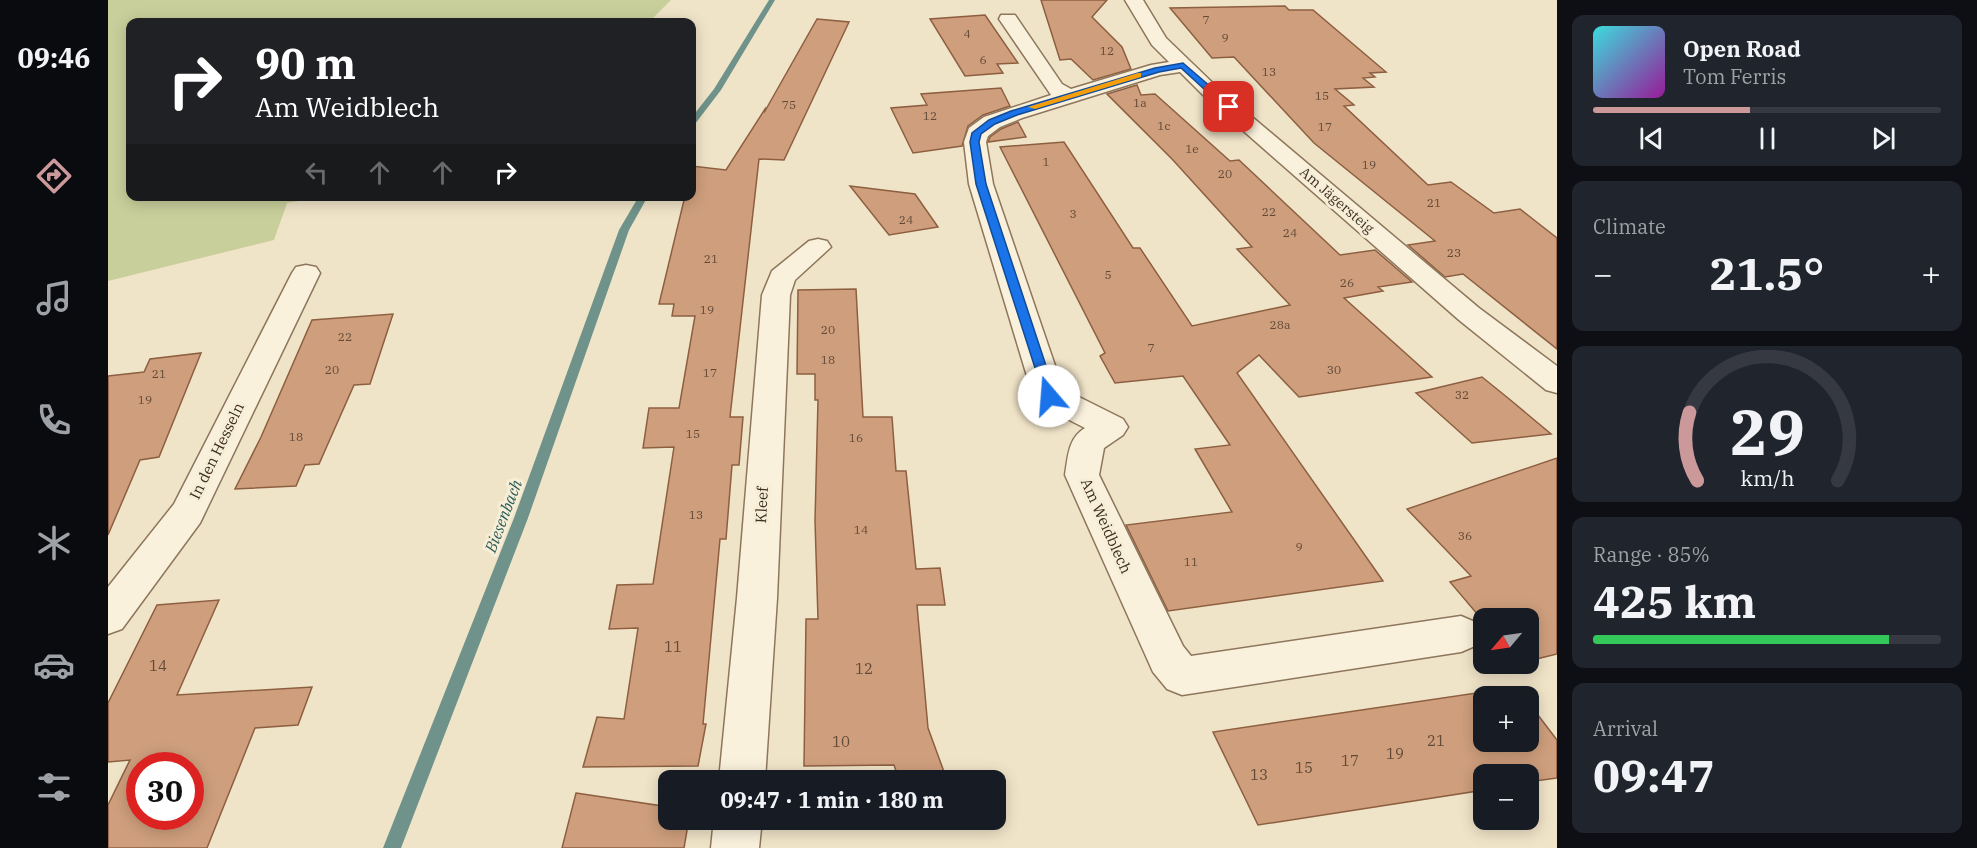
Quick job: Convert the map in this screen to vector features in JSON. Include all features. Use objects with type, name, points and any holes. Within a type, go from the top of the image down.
[{"type":"street","name":"Am Jägersteig","points":[[1134,0],[1159,41],[1183,66],[1469,314],[1557,382]]},
{"type":"street","points":[[1008,19],[1055,88],[1068,96]]},
{"type":"street","name":"Am Weidblech","points":[[1183,66],[1158,69],[1014,113],[992,122],[977,133],[975,142],[981,184],[1049,396],[1111,427],[1088,442],[1082,475],[1168,659],[1182,676],[1461,634]]},
{"type":"street","name":"Kleef","points":[[743,770],[754,670],[765,448],[776,295],[782,277],[818,248]]},
{"type":"street","name":"In den Hesseln","points":[[108,617],[187,513],[306,273]]},
{"type":"street","points":[[735,848],[737,830]]},
{"type":"green space","points":[[108,0],[671,0],[653,18],[126,18],[126,201],[299,201],[287,203],[274,240],[108,281]]},
{"type":"building","points":[[1041,0],[1107,0],[1092,17],[1122,47],[1131,69],[1093,80],[1071,59],[1060,60]]},
{"type":"building","points":[[1285,6],[1289,10],[1313,10],[1386,72],[1370,73],[1375,77],[1363,78],[1374,87],[1335,89],[1354,105],[1344,106],[1428,185],[1451,182],[1494,213],[1520,209],[1557,238],[1557,349],[1463,274],[1445,277],[1408,245],[1435,241],[1314,143],[1234,57],[1212,58],[1170,8]]},
{"type":"building","points":[[985,15],[1018,63],[997,64],[1003,73],[965,76],[930,19]]},
{"type":"building","points":[[817,19],[849,22],[784,160],[759,159],[730,417],[743,417],[739,465],[732,465],[726,539],[720,539],[703,724],[706,724],[698,766],[583,767],[597,717],[624,719],[638,628],[609,629],[617,585],[653,584],[674,447],[643,448],[649,408],[679,408],[695,316],[672,316],[674,304],[659,304],[684,201],[696,201],[696,166],[726,170],[765,109],[765,111]]},
{"type":"building","points":[[1137,85],[1141,95],[1155,94],[1230,161],[1239,160],[1340,255],[1375,250],[1412,282],[1378,287],[1383,291],[1344,298],[1432,377],[1299,397],[1259,355],[1237,373],[1383,581],[1168,611],[1126,525],[1232,512],[1195,449],[1230,445],[1183,376],[1115,383],[1100,356],[1105,353],[1000,147],[1064,142],[1133,248],[1140,248],[1192,326],[1290,305],[1237,249],[1252,247],[1172,159],[1107,94]]},
{"type":"building","points":[[1001,88],[1010,106],[983,115],[968,126],[962,146],[913,153],[891,108],[927,105],[921,94]]},
{"type":"building","points":[[1018,122],[1026,137],[988,142],[990,137],[1001,129]]},
{"type":"building","points":[[850,186],[915,194],[938,227],[889,235]]},
{"type":"building","points":[[856,289],[863,417],[892,417],[896,471],[906,471],[916,569],[940,568],[945,605],[917,605],[928,728],[943,770],[896,770],[894,765],[804,766],[806,619],[818,619],[815,521],[818,400],[815,400],[815,374],[797,374],[798,290]]},
{"type":"building","points":[[393,314],[370,384],[354,385],[319,464],[305,465],[296,486],[235,489],[261,437],[312,320]]},
{"type":"building","points":[[201,353],[159,457],[140,460],[108,535],[108,376],[144,372],[150,359]]},
{"type":"building","points":[[1482,377],[1551,434],[1472,443],[1416,393]]},
{"type":"building","points":[[1557,458],[1557,654],[1539,658],[1539,608],[1473,609],[1450,582],[1471,576],[1407,509]]},
{"type":"building","points":[[219,600],[177,695],[312,687],[298,725],[255,728],[207,848],[108,848],[108,805],[126,768],[126,830],[204,830],[204,752],[126,752],[126,760],[108,762],[108,703],[157,605]]},
{"type":"building","points":[[1473,694],[1473,752],[1539,752],[1539,716],[1557,740],[1557,778],[1539,780],[1539,764],[1473,764],[1473,792],[1258,825],[1213,732]]},
{"type":"building","points":[[576,793],[658,805],[658,830],[687,830],[684,848],[562,848]]},
{"type":"waterway","name":"Biesenbach","points":[[696,117],[717,90],[772,0]]},
{"type":"waterway","name":"Biesenbach","points":[[392,848],[521,518],[624,230],[641,201]]},
{"type":"slow traffic","points":[[1032,107],[1138,75]]},
{"type":"route","points":[[1049,396],[981,184],[975,142],[977,133],[992,122],[1014,113],[1158,69],[1183,66],[1229,107]]}]
